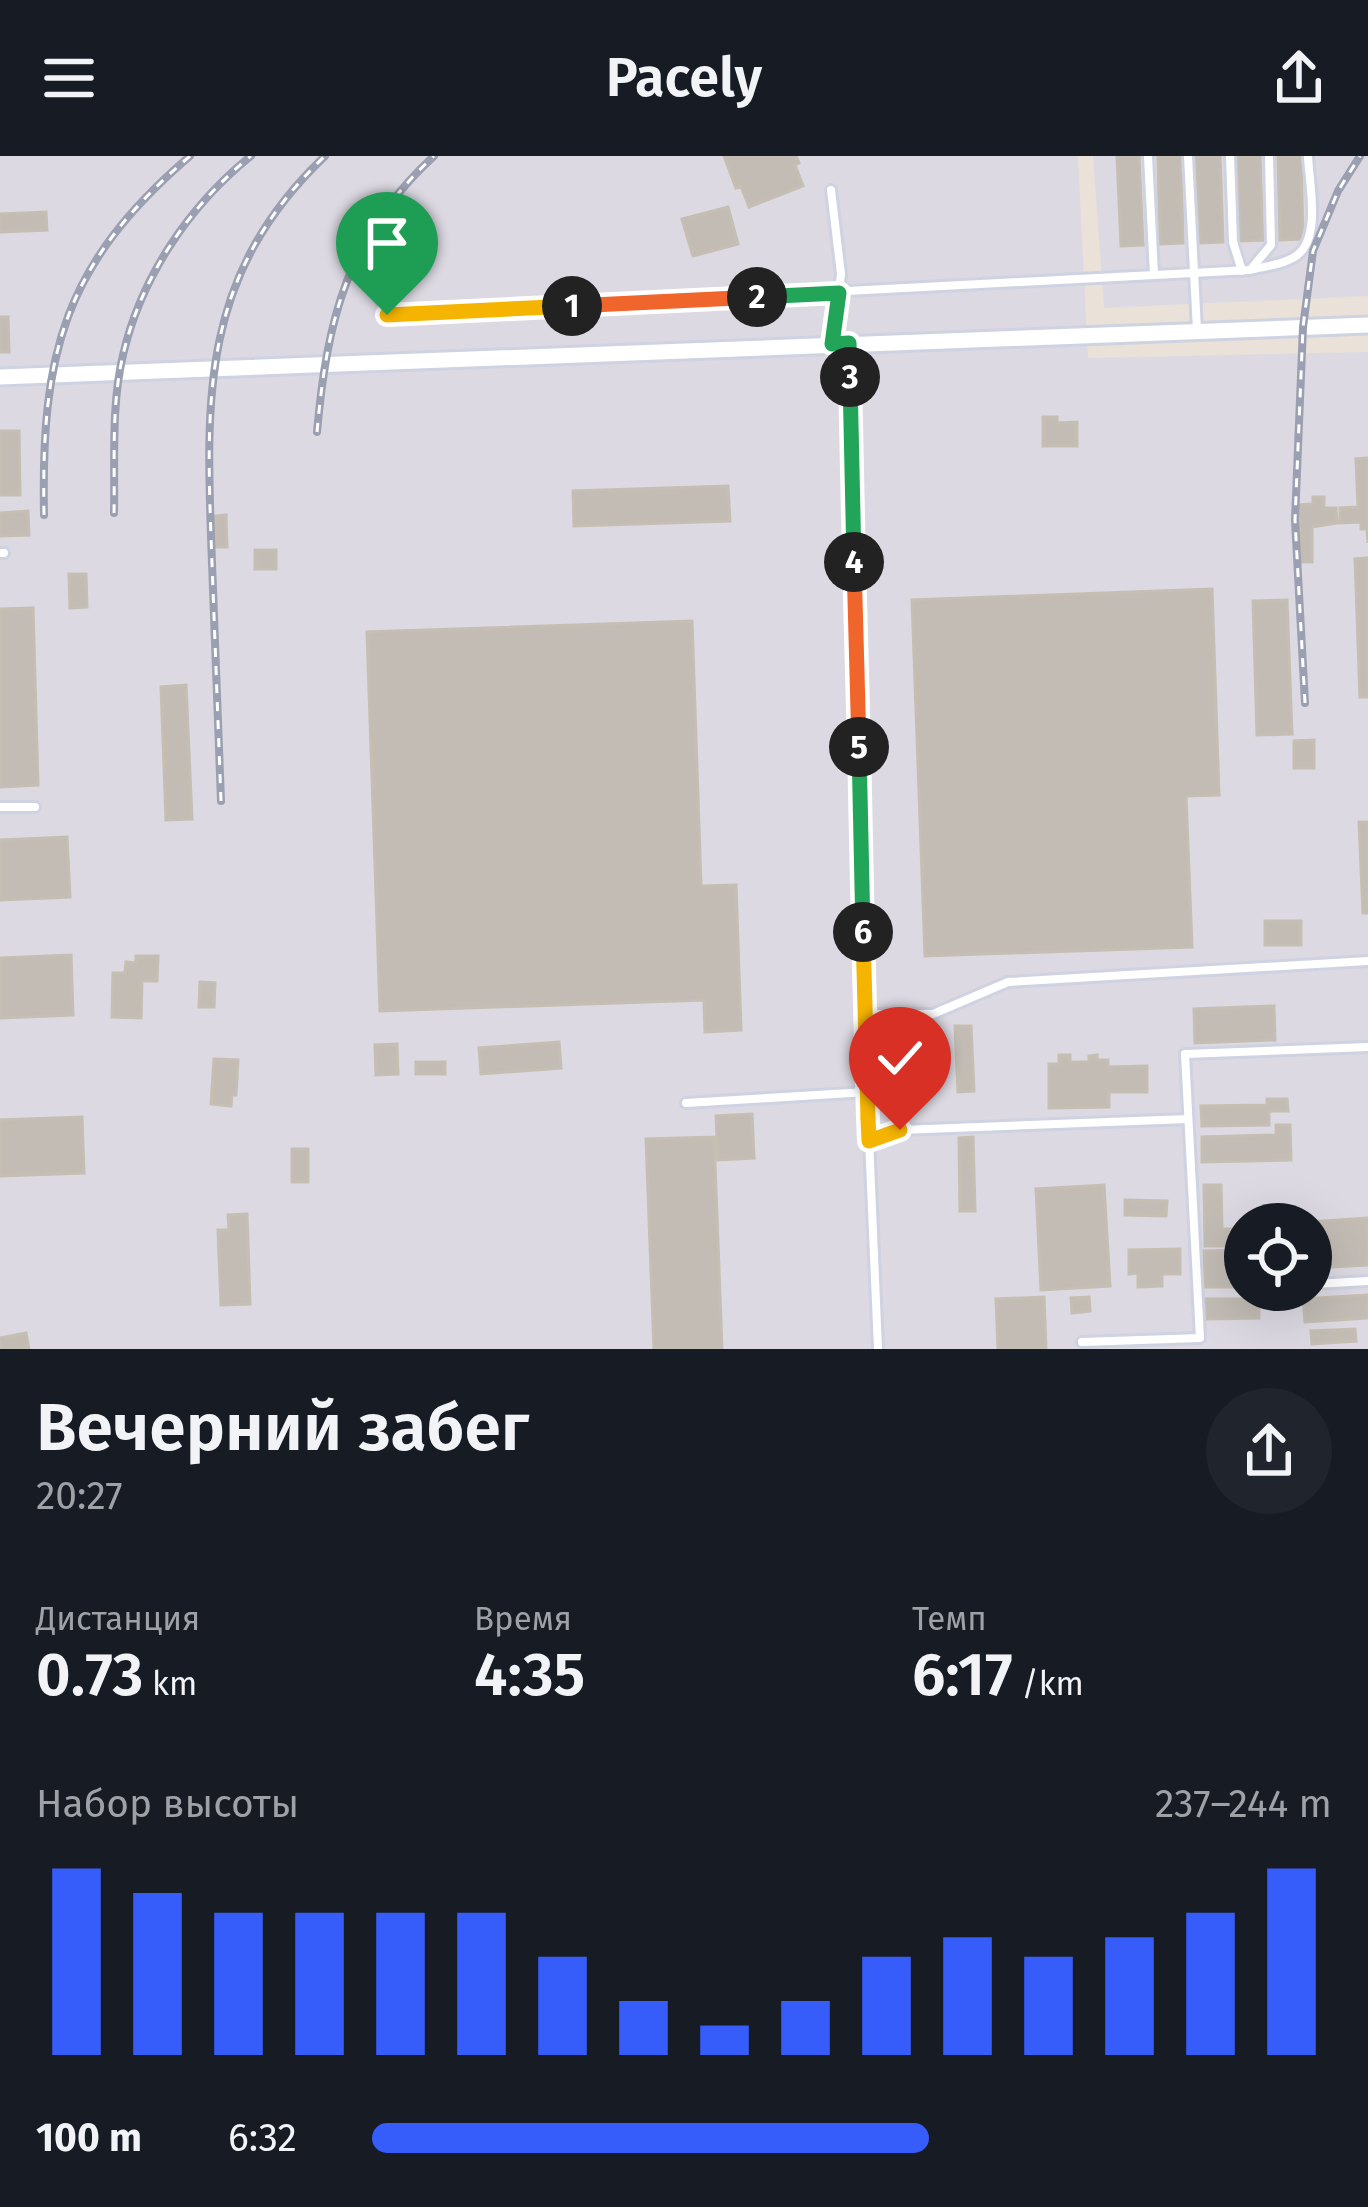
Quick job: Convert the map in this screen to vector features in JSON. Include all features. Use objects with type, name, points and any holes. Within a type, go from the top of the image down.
[{"type":"street","points":[[0,376],[1368,326]]},
{"type":"lane","points":[[1148,156],[1154,275]]},
{"type":"lane","points":[[1188,156],[1197,331]]},
{"type":"lane","points":[[1229,156],[1233,242],[1246,270]]},
{"type":"lane","points":[[1246,270],[1271,245],[1269,156]]},
{"type":"lane","points":[[387,315],[1246,270],[1292,260],[1304,249],[1310,234],[1309,156]]},
{"type":"lane","points":[[831,190],[841,274],[878,1349]]},
{"type":"lane","points":[[0,807],[34,807]]},
{"type":"lane","points":[[865,1014],[933,1014],[1008,982],[1368,961]]},
{"type":"lane","points":[[1082,1342],[1200,1338],[1185,1054],[1368,1047]]},
{"type":"lane","points":[[686,1103],[867,1092]]},
{"type":"lane","points":[[869,1141],[900,1130],[1188,1119]]},
{"type":"lane","points":[[1332,1283],[1368,1281]]},
{"type":"shaded area","points":[[0,156],[1078,156],[1088,358],[1368,352],[1368,1349],[0,1349]]},
{"type":"shaded area","points":[[1093,156],[1368,156],[1368,296],[1104,308]]},
{"type":"building","points":[[724,156],[796,156],[803,186],[749,207]]},
{"type":"building","points":[[1117,156],[1139,156],[1143,245],[1121,246]]},
{"type":"building","points":[[1158,156],[1181,156],[1183,243],[1160,244]]},
{"type":"building","points":[[1196,156],[1220,156],[1223,242],[1200,243]]},
{"type":"building","points":[[1238,156],[1260,156],[1263,240],[1240,241]]},
{"type":"building","points":[[1278,156],[1301,156],[1303,239],[1280,240]]},
{"type":"building","points":[[728,207],[738,244],[693,256],[682,219]]},
{"type":"building","points":[[46,212],[47,230],[0,232],[0,214]]},
{"type":"building","points":[[0,317],[8,317],[9,352],[0,352]]},
{"type":"building","points":[[1043,417],[1057,417],[1057,423],[1077,422],[1077,446],[1043,446]]},
{"type":"building","points":[[0,431],[19,431],[20,495],[0,495]]},
{"type":"building","points":[[1368,458],[1368,543],[1361,522],[1340,523],[1340,508],[1358,507],[1356,459]]},
{"type":"building","points":[[728,486],[730,521],[574,526],[573,491]]},
{"type":"building","points":[[1313,497],[1324,497],[1324,508],[1336,508],[1337,523],[1312,527],[1312,562],[1300,562],[1300,505],[1313,504]]},
{"type":"building","points":[[28,511],[29,535],[0,536],[0,513]]},
{"type":"building","points":[[226,515],[227,547],[215,547],[215,516]]},
{"type":"building","points":[[255,550],[276,550],[276,569],[255,569]]},
{"type":"building","points":[[1368,558],[1368,697],[1360,697],[1355,559]]},
{"type":"building","points":[[69,574],[86,574],[87,607],[70,608]]},
{"type":"building","points":[[1212,589],[1219,795],[1186,796],[1192,947],[925,956],[912,600]]},
{"type":"building","points":[[1287,600],[1292,734],[1257,735],[1253,601]]},
{"type":"building","points":[[33,608],[38,785],[0,787],[0,609]]},
{"type":"building","points":[[692,621],[701,886],[736,885],[741,1030],[705,1032],[704,1000],[380,1011],[367,632]]},
{"type":"building","points":[[186,685],[192,819],[166,820],[161,687]]},
{"type":"building","points":[[1314,740],[1314,768],[1294,768],[1294,741]]},
{"type":"building","points":[[1359,822],[1368,822],[1368,913],[1363,913]]},
{"type":"building","points":[[67,837],[70,897],[0,900],[0,840]]},
{"type":"building","points":[[1265,921],[1301,921],[1301,945],[1265,945]]},
{"type":"building","points":[[71,955],[73,1015],[0,1018],[0,958]]},
{"type":"building","points":[[136,956],[158,956],[157,981],[142,981],[141,1018],[112,1017],[113,973],[125,973],[126,962],[136,963]]},
{"type":"building","points":[[200,982],[215,983],[214,1007],[199,1007]]},
{"type":"building","points":[[1274,1006],[1275,1040],[1195,1043],[1194,1009]]},
{"type":"building","points":[[955,1026],[971,1026],[974,1091],[958,1092]]},
{"type":"building","points":[[559,1042],[561,1068],[481,1074],[479,1048]]},
{"type":"building","points":[[397,1044],[398,1074],[376,1075],[375,1045]]},
{"type":"building","points":[[1059,1055],[1070,1055],[1070,1062],[1089,1062],[1089,1056],[1097,1055],[1097,1060],[1108,1060],[1108,1067],[1147,1066],[1147,1092],[1109,1092],[1109,1107],[1049,1108],[1049,1064],[1059,1064]]},
{"type":"building","points":[[214,1059],[238,1060],[231,1106],[211,1104]]},
{"type":"building","points":[[416,1062],[445,1062],[445,1074],[416,1074]]},
{"type":"building","points":[[1267,1099],[1287,1099],[1288,1111],[1269,1111],[1269,1125],[1202,1126],[1201,1106],[1267,1105]]},
{"type":"building","points":[[752,1114],[754,1158],[718,1160],[716,1116]]},
{"type":"building","points":[[82,1117],[84,1173],[0,1176],[0,1120]]},
{"type":"building","points":[[1276,1125],[1290,1125],[1291,1160],[1202,1162],[1202,1137],[1276,1135]]},
{"type":"building","points":[[714,1137],[722,1349],[654,1349],[646,1139]]},
{"type":"building","points":[[973,1137],[975,1211],[960,1211],[959,1138]]},
{"type":"building","points":[[292,1149],[308,1149],[308,1182],[292,1182]]},
{"type":"building","points":[[1104,1185],[1110,1286],[1041,1290],[1036,1189]]},
{"type":"building","points":[[1204,1185],[1221,1185],[1224,1246],[1205,1246]]},
{"type":"building","points":[[1125,1200],[1167,1201],[1166,1216],[1125,1215]]},
{"type":"building","points":[[247,1214],[250,1304],[221,1305],[218,1230],[229,1230],[228,1215]]},
{"type":"building","points":[[1368,1218],[1368,1265],[1332,1267],[1332,1221]]},
{"type":"building","points":[[1180,1249],[1180,1274],[1162,1274],[1162,1286],[1138,1287],[1138,1273],[1129,1274],[1129,1250]]},
{"type":"building","points":[[1204,1251],[1224,1251],[1224,1287],[1205,1287]]},
{"type":"building","points":[[1368,1295],[1368,1318],[1305,1322],[1304,1311],[1332,1311],[1332,1297]]},
{"type":"building","points":[[1044,1297],[1046,1349],[998,1349],[996,1299]]},
{"type":"building","points":[[1089,1297],[1090,1311],[1072,1313],[1071,1298]]},
{"type":"building","points":[[1206,1299],[1224,1299],[1224,1311],[1259,1311],[1259,1318],[1206,1319]]},
{"type":"building","points":[[1355,1329],[1356,1341],[1312,1344],[1311,1331]]},
{"type":"building","points":[[26,1333],[29,1349],[0,1349],[0,1338]]},
{"type":"railway","points":[[44,515],[48,406],[68,316],[113,235],[190,156]]},
{"type":"railway","points":[[114,513],[117,394],[131,326],[170,245],[207,197],[251,156]]},
{"type":"railway","points":[[221,801],[209,448],[219,344],[232,296],[253,248],[283,202],[325,156]]},
{"type":"railway","points":[[317,432],[327,353],[347,282],[380,217],[434,156]]},
{"type":"railway","points":[[1305,703],[1295,520],[1303,327],[1313,251],[1338,191],[1360,156]]},
{"type":"route","points":[[387,315],[839,293],[832,344],[849,343],[869,1141],[900,1130]]}]
